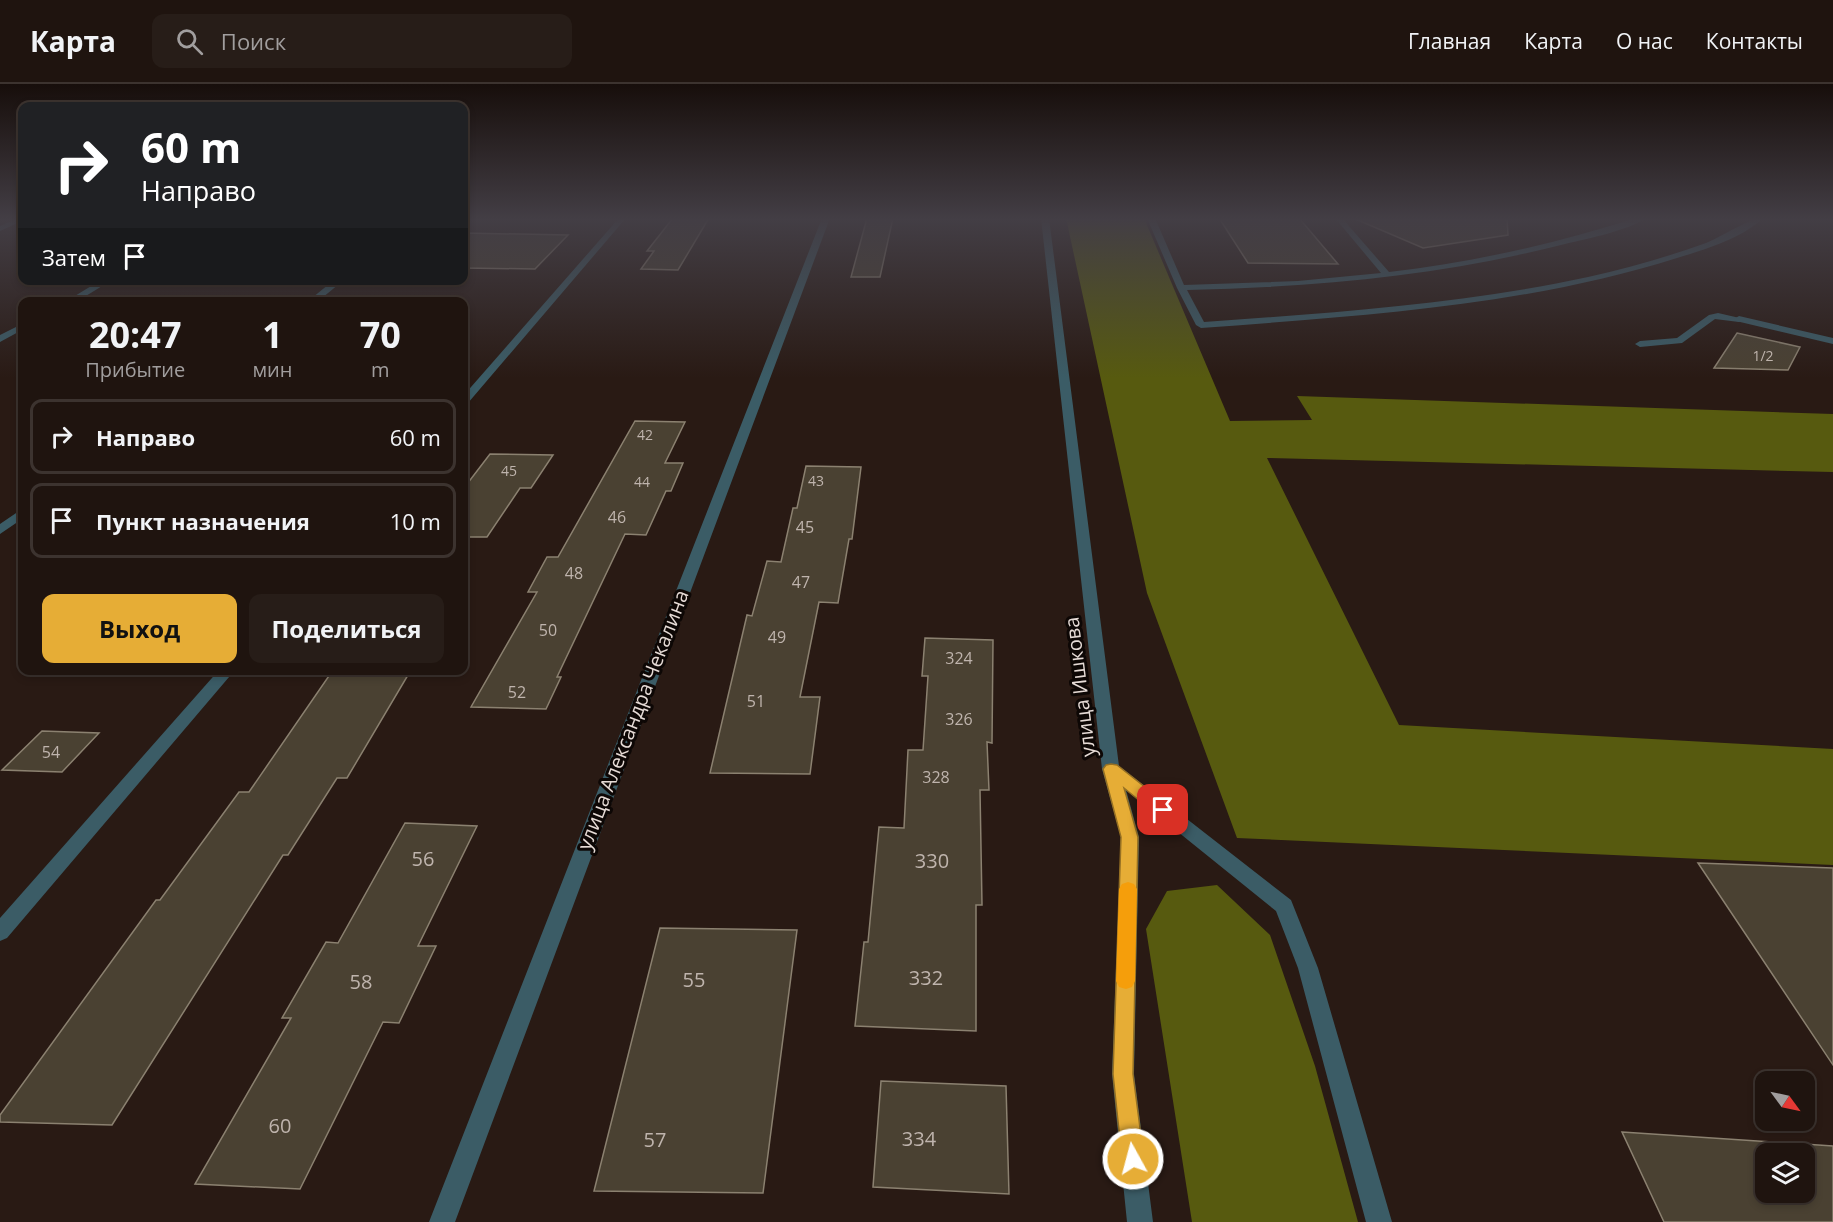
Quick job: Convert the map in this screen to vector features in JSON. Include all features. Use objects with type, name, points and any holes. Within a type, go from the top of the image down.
[{"type":"street","points":[[468,395],[577,271]]},
{"type":"street","name":"улица Александра Чекалина","points":[[442,1222],[806,271]]},
{"type":"street","name":"улица Ишкова","points":[[1051,271],[1111,769],[1130,837],[1123,1074],[1140,1222]]},
{"type":"street","points":[[1174,271],[1201,325],[1297,319],[1491,297],[1623,271]]},
{"type":"street","points":[[1384,271],[1387,275]]},
{"type":"street","points":[[1181,288],[1272,287],[1413,271]]},
{"type":"street","points":[[78,297],[99,285]]},
{"type":"street","points":[[318,297],[333,285]]},
{"type":"street","points":[[1640,344],[1679,341],[1703,326],[1712,317],[1718,316],[1833,341]]},
{"type":"street","points":[[0,339],[18,329]]},
{"type":"street","points":[[0,530],[18,516]]},
{"type":"street","points":[[0,932],[224,675]]},
{"type":"street","points":[[1111,769],[1284,906],[1308,968],[1379,1222]]},
{"type":"shaded area","points":[[1077,271],[1166,271],[1230,421],[1312,420],[1297,396],[1833,414],[1833,472],[1267,458],[1399,725],[1833,749],[1833,865],[1237,838],[1147,593]]},
{"type":"shaded area","points":[[1217,885],[1270,935],[1315,1066],[1358,1222],[1192,1222],[1146,929],[1167,891]]},
{"type":"building","points":[[853,271],[881,271],[880,277],[851,277]]},
{"type":"building","points":[[1737,333],[1800,347],[1788,370],[1714,368]]},
{"type":"building","points":[[635,421],[685,422],[665,463],[683,463],[671,491],[666,491],[646,535],[625,534],[557,677],[561,677],[546,709],[471,707],[537,592],[528,592],[547,557],[558,557]]},
{"type":"building","points":[[490,454],[553,455],[531,488],[520,488],[487,537],[468,537],[468,483]]},
{"type":"building","points":[[806,466],[861,467],[852,539],[849,539],[838,603],[819,602],[800,697],[820,697],[810,774],[710,773],[747,615],[752,616],[767,561],[781,562],[793,508],[797,508]]},
{"type":"building","points":[[925,638],[993,640],[992,743],[987,742],[989,790],[980,790],[982,905],[976,905],[976,1031],[855,1026],[864,942],[868,942],[879,827],[904,828],[908,750],[923,750],[928,676],[922,676]]},
{"type":"building","points":[[330,675],[408,675],[347,778],[337,778],[288,855],[283,855],[112,1125],[0,1122],[0,1115],[156,900],[160,900],[239,792],[249,792]]},
{"type":"building","points":[[42,731],[99,733],[62,772],[2,770]]},
{"type":"building","points":[[405,823],[477,826],[418,946],[436,946],[399,1023],[383,1022],[300,1189],[195,1184],[291,1018],[282,1018],[326,942],[338,943]]},
{"type":"building","points":[[1698,863],[1833,868],[1833,1065]]},
{"type":"building","points":[[660,928],[797,930],[763,1193],[594,1191]]},
{"type":"building","points":[[881,1081],[1006,1086],[1009,1194],[873,1187]]},
{"type":"building","points":[[1622,1132],[1788,1143],[1755,1143],[1755,1203],[1815,1203],[1815,1145],[1833,1146],[1833,1222],[1664,1222]]},
{"type":"slow traffic","points":[[1126,981],[1128,889]]},
{"type":"route","points":[[1133,1159],[1123,1074],[1130,837],[1111,769],[1163,810]]}]
